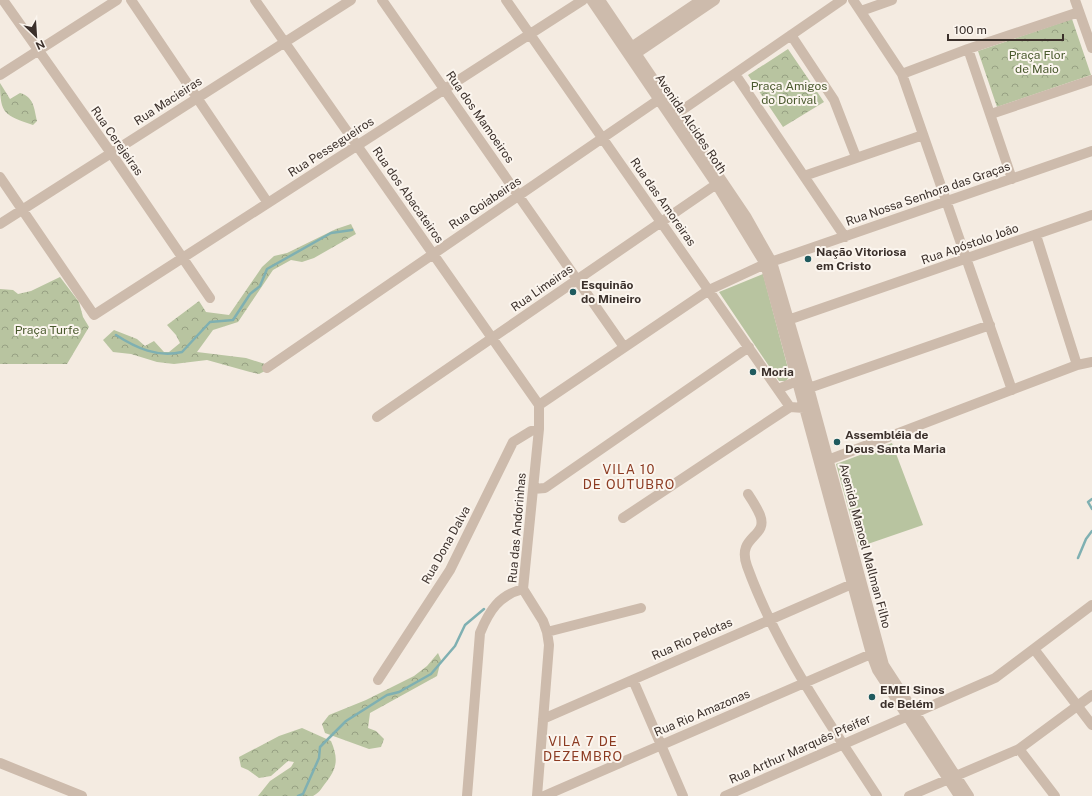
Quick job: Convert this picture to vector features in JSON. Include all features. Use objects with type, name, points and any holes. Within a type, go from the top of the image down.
[{"type":"street","name":"Rua Cerejeiras","points":[[3,0],[111,153],[181,259],[210,298]]},
{"type":"street","points":[[0,75],[117,0]]},
{"type":"street","points":[[131,0],[198,97],[268,203]]},
{"type":"street","name":"Rua dos Abacateiros","points":[[255,0],[538,405]]},
{"type":"street","name":"Rua Macieiras","points":[[0,224],[351,0]]},
{"type":"street","name":"Rua dos Mamoeiros","points":[[382,0],[624,347]]},
{"type":"street","name":"Rua das Amoreiras","points":[[506,0],[790,407]]},
{"type":"street","name":"Rua Pessegueiros","points":[[22,210],[94,315],[583,0]]},
{"type":"street","name":"Avenida Alcides Roth","points":[[591,0],[631,52],[719,182],[746,216],[769,263]]},
{"type":"street","name":"Avenida Alcides Roth","points":[[600,0],[658,100],[674,116]]},
{"type":"street","points":[[631,52],[701,0]]},
{"type":"street","points":[[631,52],[715,0]]},
{"type":"street","points":[[674,116],[842,0]]},
{"type":"street","points":[[854,0],[902,74],[1012,390]]},
{"type":"street","points":[[861,11],[892,0]]},
{"type":"street","points":[[1075,0],[1092,48]]},
{"type":"street","points":[[902,74],[968,49],[1079,12]]},
{"type":"street","points":[[791,35],[834,100],[856,157]]},
{"type":"street","points":[[968,49],[1012,179]]},
{"type":"street","points":[[735,74],[844,237]]},
{"type":"street","points":[[991,114],[1092,80]]},
{"type":"street","name":"Rua Goiabeiras","points":[[267,368],[658,100]]},
{"type":"street","points":[[804,176],[922,134]]},
{"type":"street","name":"Rua Nossa Senhora das Graças","points":[[538,405],[709,290],[769,263],[1092,151]]},
{"type":"street","points":[[0,177],[22,210]]},
{"type":"street","name":"Rua Limeiras","points":[[377,417],[719,182]]},
{"type":"street","name":"Rua Apóstolo João","points":[[788,320],[1092,216]]},
{"type":"street","points":[[1036,235],[1076,365]]},
{"type":"street","name":"Avenida Manoel Mallman Filho","points":[[769,263],[809,388],[809,406],[852,584],[871,654],[877,670],[911,715],[952,778],[968,796]]},
{"type":"street","name":"Avenida Manoel Mallman Filho","points":[[769,263],[797,381],[809,406],[828,460],[884,665],[911,715]]},
{"type":"street","points":[[809,388],[990,325]]},
{"type":"street","points":[[533,489],[545,488],[749,348]]},
{"type":"street","points":[[828,460],[1076,365],[1092,362]]},
{"type":"street","points":[[778,389],[797,381]]},
{"type":"street","name":"Rua das Andorinhas","points":[[537,796],[549,645],[547,632],[524,589],[539,429],[538,405]]},
{"type":"street","points":[[622,518],[790,407],[809,406]]},
{"type":"street","name":"Rua Dona Dalva","points":[[378,680],[450,570],[513,442],[531,431],[539,429]]},
{"type":"street","points":[[748,494],[760,515],[762,523],[758,533],[745,545],[743,553],[747,566],[770,619],[804,683],[877,796]]},
{"type":"street","name":"Rua Rio Pelotas","points":[[543,719],[852,584]]},
{"type":"street","points":[[467,796],[480,633],[501,597],[511,592],[524,589]]},
{"type":"street","name":"Rua Arthur Marquês Pfeifer","points":[[725,796],[995,678],[1092,605]]},
{"type":"street","points":[[547,632],[641,608]]},
{"type":"street","points":[[1034,649],[1092,725]]},
{"type":"street","name":"Rua Rio Amazonas","points":[[544,796],[871,654]]},
{"type":"street","points":[[633,680],[683,796]]},
{"type":"street","points":[[909,796],[1019,749],[1092,695]]},
{"type":"street","points":[[1019,749],[1054,796]]},
{"type":"street","points":[[0,763],[82,796]]},
{"type":"street","name":"Avenida Manoel Mallman Filho","points":[[952,778],[959,796]]},
{"type":"green space","name":"Praça Flor de Maio","points":[[1072,19],[1091,75],[997,107],[978,51]]},
{"type":"green space","name":"Praça Amigos do Dorival","points":[[788,49],[824,102],[783,127],[748,75]]},
{"type":"green space","points":[[0,83],[10,99],[20,93],[31,100],[37,121],[33,125],[16,119],[6,112],[1,102]]},
{"type":"green space","points":[[351,224],[356,234],[314,258],[302,262],[291,260],[273,270],[238,322],[213,330],[197,352],[246,358],[265,364],[265,371],[259,374],[207,360],[174,364],[157,362],[131,354],[113,352],[103,340],[114,330],[137,339],[145,346],[154,341],[164,352],[169,352],[180,343],[176,335],[167,325],[199,301],[206,312],[229,315],[262,267],[274,256],[287,253],[336,229]]},
{"type":"green space","points":[[763,274],[790,376],[786,381],[779,381],[719,292]]},
{"type":"green space","name":"Praça Turfe","points":[[60,277],[79,302],[83,317],[89,327],[67,364],[0,364],[0,289],[13,290],[18,294],[31,291]]},
{"type":"green space","points":[[892,443],[923,525],[859,547],[836,464]]},
{"type":"green space","points":[[438,653],[441,660],[437,676],[370,713],[368,728],[376,731],[384,739],[381,747],[369,749],[325,733],[322,724],[329,715],[366,700],[414,676],[427,666]]},
{"type":"green space","points":[[302,728],[331,741],[336,759],[332,774],[320,791],[313,796],[258,796],[270,781],[291,767],[294,762],[288,761],[271,776],[259,778],[241,767],[239,757],[279,736]]},
{"type":"waterway","points":[[116,335],[131,344],[148,351],[164,354],[182,352],[210,322],[233,320],[250,294],[260,286],[267,269],[331,233],[352,230]]},
{"type":"waterway","points":[[1092,499],[1088,502],[1092,509]]},
{"type":"waterway","points":[[1078,558],[1086,539],[1092,531]]},
{"type":"waterway","points":[[298,796],[303,794],[319,758],[320,747],[346,721],[387,695],[399,692],[431,674],[455,646],[465,625],[484,609]]},
{"type":"place","name":"Nação Vitoriosa em Cristo","points":[[808,259]]},
{"type":"place","name":"Esquinão do Mineiro","points":[[573,292]]},
{"type":"place","name":"Moria","points":[[753,372]]},
{"type":"place","name":"Assembléia de Deus Santa Maria","points":[[837,442]]},
{"type":"place","name":"EMEI Sinos de Belém","points":[[872,697]]},
{"type":"district","name":"VILA 10 DE OUTUBRO","points":[[629,476]]},
{"type":"district","name":"VILA 7 DE DEZEMBRO","points":[[583,748]]}]
